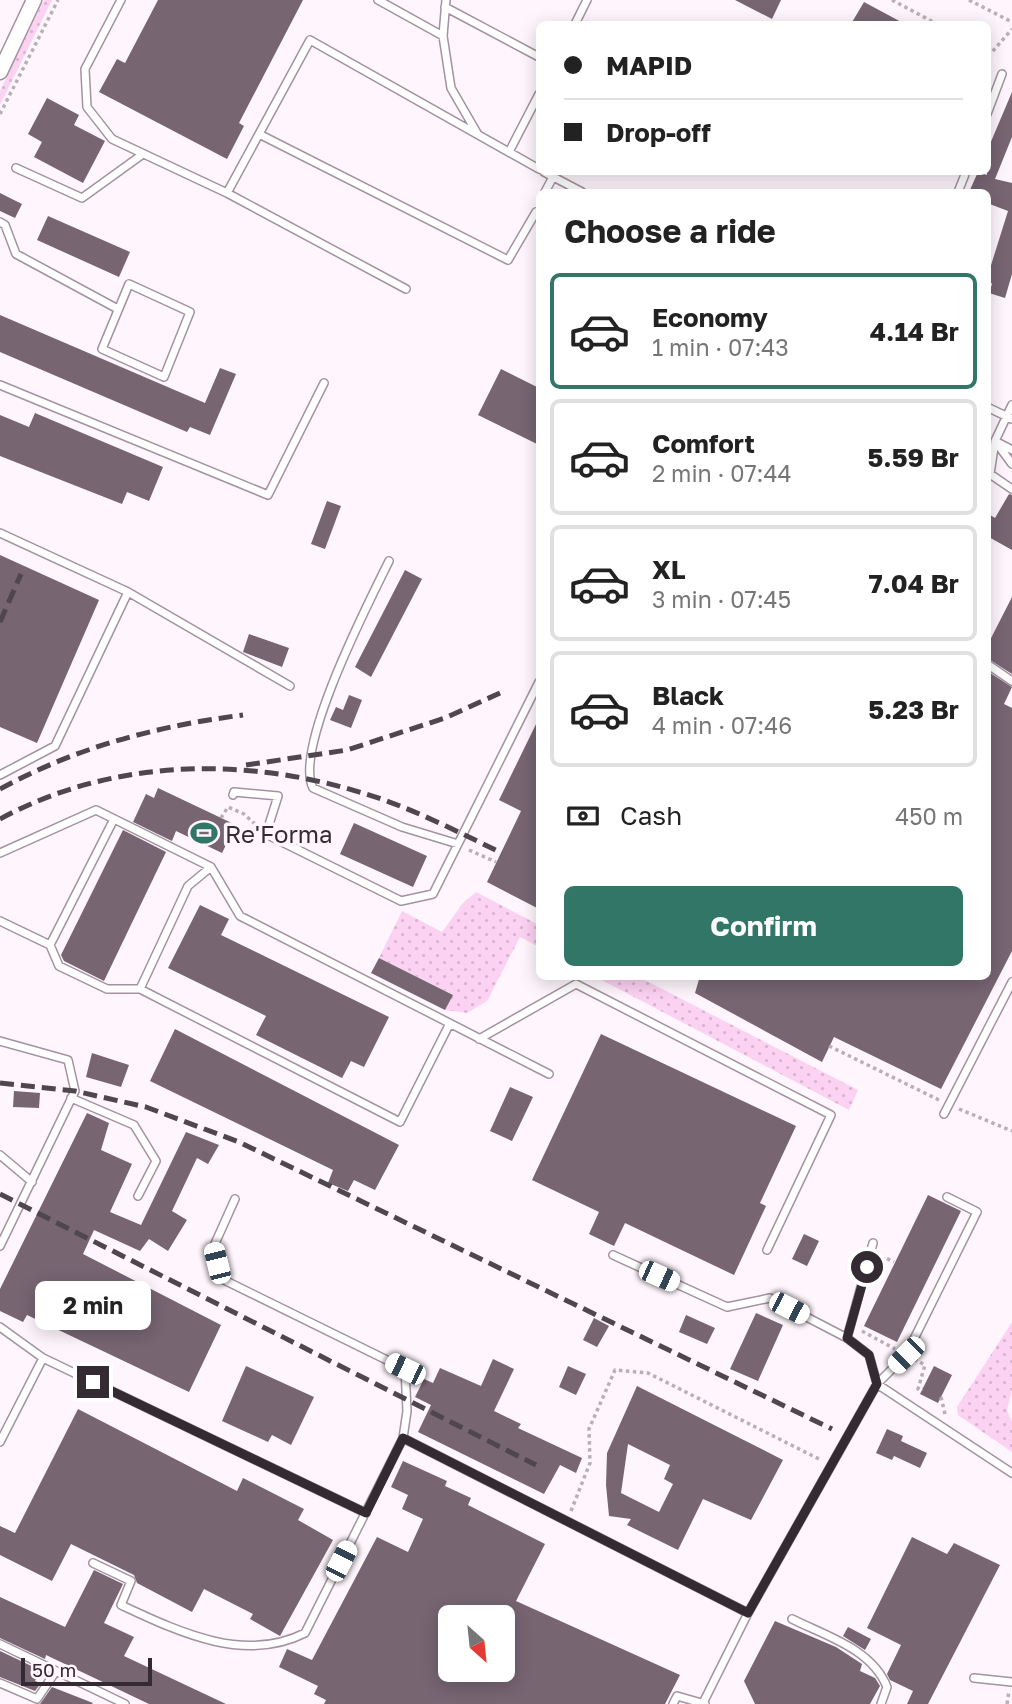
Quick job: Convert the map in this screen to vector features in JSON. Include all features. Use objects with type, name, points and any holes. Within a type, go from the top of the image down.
[{"type":"street","points":[[0,72],[34,0]]},
{"type":"lane","points":[[121,0],[85,69],[87,107],[112,139],[227,193],[405,289]]},
{"type":"lane","points":[[377,0],[443,36]]},
{"type":"lane","points":[[576,21],[587,0]]},
{"type":"lane","points":[[477,134],[451,88],[443,36],[445,4],[536,55]]},
{"type":"lane","points":[[227,193],[310,40],[536,167]]},
{"type":"lane","points":[[991,103],[1002,74]]},
{"type":"lane","points":[[509,152],[536,100]]},
{"type":"lane","points":[[260,134],[508,260],[536,216]]},
{"type":"lane","points":[[16,168],[82,198],[143,154]]},
{"type":"lane","points":[[549,175],[576,189]]},
{"type":"lane","points":[[547,189],[553,177]]},
{"type":"lane","points":[[0,222],[5,225],[16,254],[116,308]]},
{"type":"lane","points":[[128,284],[190,312],[164,377],[102,349],[116,308],[128,284]]},
{"type":"lane","points":[[0,385],[268,495],[324,383]]},
{"type":"lane","points":[[991,467],[995,441],[1012,405]]},
{"type":"lane","points":[[991,409],[1008,418]]},
{"type":"lane","points":[[995,441],[1012,450]]},
{"type":"lane","points":[[995,441],[1012,464]]},
{"type":"lane","points":[[991,475],[1012,489]]},
{"type":"lane","points":[[0,533],[128,592],[290,686]]},
{"type":"lane","points":[[389,561],[347,647],[309,756],[307,778],[313,788],[402,827],[458,844]]},
{"type":"lane","points":[[0,775],[55,746],[128,592]]},
{"type":"lane","points":[[991,667],[1012,681]]},
{"type":"lane","points":[[233,795],[234,792],[278,796],[267,834],[401,901],[433,894],[536,688]]},
{"type":"lane","points":[[0,853],[96,810],[211,867],[240,916],[549,1074]]},
{"type":"lane","points":[[50,944],[114,819]]},
{"type":"lane","points":[[139,989],[188,886],[211,867]]},
{"type":"lane","points":[[0,921],[50,944],[59,966],[107,989],[139,989],[400,1122],[449,1025]]},
{"type":"lane","points":[[944,1114],[1012,982]]},
{"type":"lane","points":[[479,1039],[576,984],[831,1115],[767,1251]]},
{"type":"lane","points":[[0,1041],[68,1060],[75,1091],[0,1246]]},
{"type":"lane","points":[[71,1098],[134,1125],[156,1161],[138,1196]]},
{"type":"lane","points":[[0,1155],[32,1182]]},
{"type":"lane","points":[[673,1704],[677,1696],[704,1704],[748,1613],[877,1384],[906,1355],[978,1212],[947,1197]]},
{"type":"lane","points":[[93,1563],[131,1581],[121,1605],[190,1637],[257,1647],[286,1643],[305,1633],[403,1438],[407,1411],[405,1369],[220,1278],[213,1248],[235,1199]]},
{"type":"lane","points":[[847,1338],[873,1243]]},
{"type":"lane","points":[[613,1255],[727,1307],[770,1298],[847,1338],[869,1355],[877,1384],[1012,1473]]},
{"type":"lane","points":[[0,1327],[43,1358],[366,1513]]},
{"type":"lane","points":[[0,1442],[43,1358]]},
{"type":"lane","points":[[403,1438],[748,1613]]},
{"type":"lane","points":[[792,1619],[866,1656],[880,1670],[887,1687],[881,1704]]},
{"type":"lane","points":[[0,1644],[125,1704]]},
{"type":"lane","points":[[0,1683],[37,1699],[56,1671]]},
{"type":"lane","points":[[974,1678],[1012,1682]]},
{"type":"path","points":[[0,114],[58,0]]},
{"type":"path","points":[[892,0],[931,21]]},
{"type":"path","points":[[970,0],[1012,22]]},
{"type":"path","points":[[991,51],[1012,29]]},
{"type":"path","points":[[221,818],[228,807],[244,814],[267,834]]},
{"type":"path","points":[[458,844],[496,862]]},
{"type":"path","points":[[829,1046],[949,1105],[1012,1130]]},
{"type":"path","points":[[878,1269],[884,1257],[894,1262]]},
{"type":"path","points":[[850,1325],[925,1365],[918,1389],[923,1389]]},
{"type":"path","points":[[568,1520],[590,1463],[589,1429],[615,1370],[648,1373],[831,1465]]},
{"type":"shaded area","points":[[44,0],[52,0],[0,105],[0,91]]},
{"type":"shaded area","points":[[476,892],[536,923],[536,945],[520,937],[487,1001],[467,1013],[445,1010],[452,994],[379,958],[402,911],[442,932],[463,903]]},
{"type":"shaded area","points":[[602,980],[645,980],[858,1090],[849,1110]]},
{"type":"shaded area","points":[[1012,1322],[1012,1389],[1007,1410],[1012,1422],[1012,1452],[958,1415],[957,1407]]},
{"type":"building","points":[[158,0],[303,0],[239,123],[244,126],[227,159],[99,92],[117,59],[125,63]]},
{"type":"building","points":[[735,0],[781,0],[772,19]]},
{"type":"building","points":[[864,2],[899,21],[853,21]]},
{"type":"building","points":[[1012,92],[1012,137],[995,179],[1012,183],[1012,274],[1005,298],[991,294],[991,265],[1008,211],[991,205],[991,189],[970,189],[977,175],[991,175],[991,142]]},
{"type":"building","points":[[47,98],[79,115],[74,125],[105,141],[83,183],[34,157],[42,142],[28,134]]},
{"type":"building","points":[[0,193],[22,204],[15,218],[0,211]]},
{"type":"building","points":[[48,216],[130,252],[119,277],[37,240]]},
{"type":"building","points":[[0,315],[205,403],[220,368],[236,374],[210,435],[190,427],[187,432],[0,352]]},
{"type":"building","points":[[501,369],[536,386],[536,444],[478,415]]},
{"type":"building","points":[[35,413],[163,467],[149,501],[127,492],[122,504],[0,456],[0,415],[29,427]]},
{"type":"building","points":[[1009,494],[1012,495],[1012,550],[991,538],[991,516],[995,518]]},
{"type":"building","points":[[327,501],[341,506],[325,549],[311,544]]},
{"type":"building","points":[[0,555],[99,600],[37,743],[0,727]]},
{"type":"building","points":[[405,570],[422,579],[371,677],[355,667]]},
{"type":"building","points":[[1012,597],[1012,674],[991,661],[991,638]]},
{"type":"building","points":[[249,634],[289,648],[282,667],[243,652]]},
{"type":"building","points":[[991,674],[1012,687],[1004,704],[1012,708],[1012,951],[941,1089],[834,1037],[822,1062],[695,993],[699,980],[991,980]]},
{"type":"building","points":[[349,695],[362,700],[351,728],[330,720],[336,707],[343,710]]},
{"type":"building","points":[[536,724],[536,907],[487,882],[521,811],[499,800]]},
{"type":"building","points":[[158,788],[236,825],[222,853],[176,831],[172,841],[133,822],[146,794],[154,798]]},
{"type":"building","points":[[354,823],[427,856],[413,887],[340,854]]},
{"type":"building","points":[[123,830],[166,852],[104,981],[64,961],[61,955]]},
{"type":"building","points":[[200,905],[229,919],[221,935],[389,1017],[364,1067],[351,1061],[342,1078],[256,1035],[266,1016],[168,968]]},
{"type":"building","points":[[379,958],[453,995],[445,1010],[371,973]]},
{"type":"building","points":[[175,1029],[399,1145],[375,1190],[354,1180],[348,1191],[328,1183],[333,1170],[150,1081]]},
{"type":"building","points":[[601,1034],[796,1126],[760,1203],[766,1206],[734,1275],[625,1223],[614,1246],[589,1234],[599,1212],[532,1180]]},
{"type":"building","points":[[92,1053],[129,1065],[121,1087],[86,1077]]},
{"type":"building","points":[[510,1087],[533,1097],[512,1141],[490,1131]]},
{"type":"building","points":[[14,1091],[40,1093],[39,1108],[13,1107]]},
{"type":"building","points":[[87,1113],[109,1123],[101,1150],[132,1164],[110,1212],[141,1225],[186,1132],[219,1145],[208,1164],[197,1158],[172,1211],[187,1220],[168,1251],[149,1239],[140,1251],[94,1230],[83,1254],[221,1325],[189,1392],[27,1315],[23,1322],[0,1311],[0,1289]]},
{"type":"building","points":[[928,1195],[961,1211],[897,1342],[864,1326]]},
{"type":"building","points":[[804,1234],[819,1241],[807,1266],[792,1259]]},
{"type":"building","points":[[756,1313],[783,1325],[758,1381],[730,1369]]},
{"type":"building","points":[[686,1315],[715,1328],[707,1344],[679,1332]]},
{"type":"building","points":[[594,1318],[609,1326],[597,1347],[583,1340]]},
{"type":"building","points":[[493,1359],[514,1369],[494,1411],[521,1424],[518,1428],[582,1458],[576,1473],[560,1465],[544,1494],[418,1432],[431,1405],[415,1397],[424,1379],[433,1383],[440,1368],[481,1386]]},
{"type":"building","points":[[246,1366],[314,1397],[291,1445],[272,1435],[268,1442],[222,1421]]},
{"type":"building","points":[[568,1366],[586,1374],[576,1395],[559,1387]]},
{"type":"building","points":[[934,1366],[952,1375],[938,1403],[920,1394]]},
{"type":"building","points":[[637,1386],[783,1460],[751,1520],[703,1499],[678,1550],[627,1525],[631,1519],[609,1516],[607,1453]],"holes":[[[628,1444],[670,1465],[664,1479],[673,1484],[659,1512],[621,1493]]]},
{"type":"building","points":[[78,1409],[237,1491],[243,1478],[304,1509],[298,1520],[333,1540],[280,1636],[250,1619],[253,1614],[204,1589],[192,1612],[137,1583],[134,1575],[71,1544],[52,1581],[0,1555],[0,1526],[15,1533]]},
{"type":"building","points":[[887,1429],[903,1436],[901,1441],[927,1453],[920,1468],[894,1456],[892,1460],[876,1453]]},
{"type":"building","points":[[403,1461],[447,1481],[445,1486],[471,1498],[468,1505],[545,1544],[516,1601],[680,1675],[665,1704],[324,1704],[326,1700],[314,1694],[318,1686],[279,1667],[287,1649],[312,1660],[377,1537],[408,1552],[423,1519],[402,1509],[408,1495],[391,1487]]},
{"type":"building","points":[[912,1537],[947,1554],[954,1543],[1000,1565],[928,1704],[907,1704],[913,1691],[890,1680],[887,1674],[901,1645],[867,1628]]},
{"type":"building","points":[[94,1570],[123,1584],[104,1623],[134,1637],[124,1656],[226,1704],[149,1704],[46,1655],[45,1659],[0,1638],[0,1597],[65,1627]]},
{"type":"building","points":[[775,1621],[836,1647],[862,1664],[860,1671],[875,1678],[880,1686],[870,1704],[755,1704],[744,1681]]},
{"type":"building","points":[[848,1627],[871,1639],[865,1650],[843,1636]]},
{"type":"building","points":[[0,1651],[40,1670],[35,1681],[41,1683],[35,1691],[0,1677]]},
{"type":"building","points":[[52,1687],[93,1703],[40,1704]]},
{"type":"railway","points":[[0,622],[21,574]]},
{"type":"railway","points":[[246,765],[347,750],[445,718],[500,693]]},
{"type":"railway","points":[[0,789],[58,761],[118,740],[180,725],[243,715]]},
{"type":"railway","points":[[0,819],[43,799],[88,784],[134,774],[180,769],[227,769],[274,773],[366,794],[418,813],[502,853]]},
{"type":"railway","points":[[0,1083],[75,1091],[146,1107],[239,1142],[832,1429]]},
{"type":"railway","points":[[0,1194],[536,1465]]},
{"type":"place","name":"Re'Forma","points":[[204,833]]},
{"type":"route","points":[[93,1382],[366,1513],[403,1438],[748,1613],[877,1384],[869,1355],[847,1338],[867,1267]]}]
